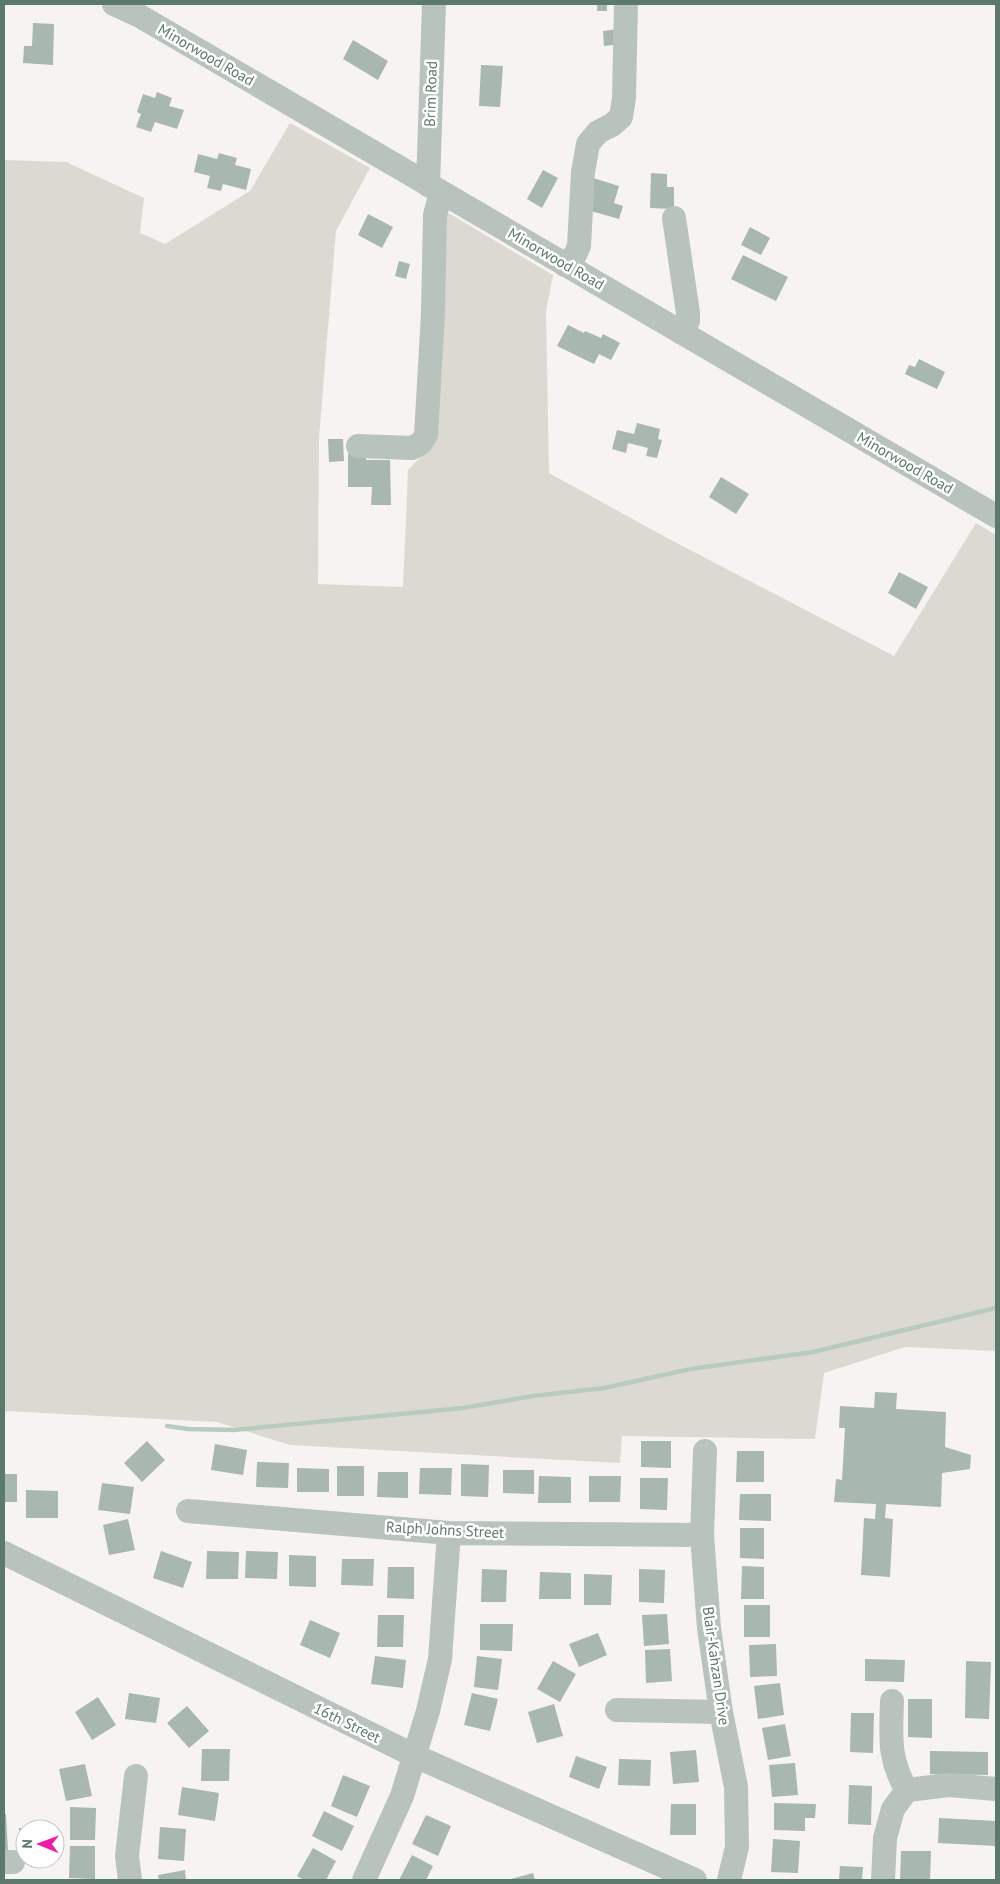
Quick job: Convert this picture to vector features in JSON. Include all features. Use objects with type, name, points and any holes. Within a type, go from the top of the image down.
[{"type":"street","name":"Minorwood Road","points":[[114,4],[138,15],[996,516]]},
{"type":"street","name":"Brim Road","points":[[358,446],[412,448],[421,443],[426,435],[433,314],[435,215],[434,4]]},
{"type":"street","points":[[565,265],[575,255],[579,246],[583,172],[588,144],[598,132],[612,125],[621,117],[624,98],[626,4]]},
{"type":"street","points":[[674,218],[688,313],[688,322],[682,333]]},
{"type":"street","name":"Blair-Kahzan Drive","points":[[705,1451],[702,1535],[709,1628],[721,1712],[736,1787],[737,1847],[729,1880]]},
{"type":"street","name":"Ralph Johns Street","points":[[188,1511],[449,1533],[702,1535]]},
{"type":"street","points":[[364,1880],[402,1796],[415,1756],[440,1659],[449,1533]]},
{"type":"street","name":"16th Street","points":[[4,1554],[415,1756],[695,1880]]},
{"type":"street","points":[[892,1701],[890,1739],[892,1759],[897,1774],[907,1791]]},
{"type":"street","points":[[617,1710],[721,1712]]},
{"type":"street","points":[[130,1880],[127,1856],[136,1776]]},
{"type":"street","points":[[883,1880],[885,1838],[893,1808],[907,1791],[949,1785],[996,1789]]},
{"type":"shaded area","points":[[290,123],[370,168],[336,231],[319,437],[318,584],[403,587],[408,470],[434,443],[445,211],[553,275],[546,311],[549,473],[669,539],[894,656],[976,523],[996,535],[996,1351],[905,1347],[824,1373],[815,1439],[622,1436],[620,1463],[290,1445],[217,1422],[4,1411],[4,160],[66,162],[144,198],[140,233],[165,244],[250,191]]},
{"type":"building","points":[[597,4],[607,4],[607,11],[597,11]]},
{"type":"building","points":[[33,23],[54,24],[53,65],[23,63],[24,46],[32,46]]},
{"type":"building","points":[[618,29],[620,44],[604,46],[603,31]]},
{"type":"building","points":[[353,40],[388,61],[378,80],[343,59]]},
{"type":"building","points":[[481,65],[503,66],[500,107],[479,106]]},
{"type":"building","points":[[157,92],[172,98],[169,106],[184,110],[177,129],[155,122],[151,132],[136,127],[141,114],[137,112],[143,94],[155,98]]},
{"type":"building","points":[[219,153],[237,158],[235,165],[251,169],[246,190],[223,184],[221,191],[207,188],[210,176],[194,172],[198,154],[217,159]]},
{"type":"building","points":[[543,170],[558,178],[542,208],[527,199]]},
{"type":"building","points":[[651,173],[667,174],[667,187],[674,187],[674,209],[650,208]]},
{"type":"building","points":[[593,178],[619,186],[614,203],[623,206],[619,219],[584,209]]},
{"type":"building","points":[[368,214],[393,227],[382,248],[358,235]]},
{"type":"building","points":[[750,227],[770,238],[761,255],[741,245]]},
{"type":"building","points":[[743,255],[788,277],[776,301],[731,279]]},
{"type":"building","points":[[399,261],[410,264],[406,279],[395,276]]},
{"type":"building","points":[[568,325],[584,333],[585,331],[601,338],[603,334],[620,343],[611,360],[599,354],[594,364],[557,346]]},
{"type":"building","points":[[919,359],[945,372],[937,389],[905,374],[909,365],[915,367]]},
{"type":"building","points":[[637,423],[660,429],[658,439],[662,440],[657,458],[646,456],[648,448],[628,443],[626,453],[612,449],[617,430],[634,434]]},
{"type":"building","points":[[328,439],[343,439],[344,461],[329,462]]},
{"type":"building","points":[[348,454],[366,454],[366,460],[390,460],[391,505],[371,505],[372,487],[348,487]]},
{"type":"building","points":[[721,477],[749,494],[736,514],[709,497]]},
{"type":"building","points":[[899,572],[928,587],[916,609],[888,593]]},
{"type":"building","points":[[875,1392],[897,1393],[896,1409],[946,1412],[945,1447],[971,1455],[970,1469],[942,1473],[941,1507],[886,1504],[885,1518],[893,1519],[890,1577],[861,1575],[864,1518],[875,1519],[876,1504],[834,1502],[836,1479],[842,1480],[845,1428],[839,1428],[840,1406],[874,1408]]},
{"type":"building","points":[[147,1441],[165,1460],[142,1482],[124,1463]]},
{"type":"building","points":[[641,1441],[671,1441],[671,1468],[641,1467]]},
{"type":"building","points":[[215,1444],[247,1450],[243,1475],[211,1470]]},
{"type":"building","points":[[737,1451],[764,1451],[764,1482],[736,1482]]},
{"type":"building","points":[[257,1462],[289,1463],[288,1488],[256,1487]]},
{"type":"building","points":[[461,1464],[489,1465],[488,1497],[461,1496]]},
{"type":"building","points":[[337,1466],[364,1466],[364,1496],[337,1496]]},
{"type":"building","points":[[297,1468],[329,1469],[329,1492],[297,1492]]},
{"type":"building","points":[[420,1468],[452,1468],[451,1495],[419,1494]]},
{"type":"building","points":[[503,1470],[534,1470],[534,1494],[503,1493]]},
{"type":"building","points":[[378,1472],[408,1472],[408,1498],[377,1497]]},
{"type":"building","points":[[4,1474],[17,1474],[17,1502],[4,1502]]},
{"type":"building","points":[[539,1476],[571,1477],[571,1503],[538,1503]]},
{"type":"building","points":[[589,1476],[621,1476],[620,1502],[589,1502]]},
{"type":"building","points":[[640,1478],[668,1478],[667,1510],[640,1509]]},
{"type":"building","points":[[102,1483],[134,1487],[130,1514],[98,1510]]},
{"type":"building","points":[[26,1490],[58,1491],[58,1518],[26,1518]]},
{"type":"building","points":[[740,1494],[771,1494],[771,1521],[739,1520]]},
{"type":"building","points":[[128,1519],[135,1550],[109,1555],[103,1525]]},
{"type":"building","points":[[740,1528],[764,1528],[764,1559],[740,1558]]},
{"type":"building","points":[[161,1551],[192,1562],[183,1588],[153,1578]]},
{"type":"building","points":[[207,1551],[239,1552],[238,1579],[206,1579]]},
{"type":"building","points":[[246,1551],[278,1552],[277,1579],[245,1578]]},
{"type":"building","points":[[289,1555],[316,1556],[316,1587],[289,1586]]},
{"type":"building","points":[[342,1559],[374,1559],[373,1586],[341,1585]]},
{"type":"building","points":[[742,1566],[764,1567],[764,1599],[741,1599]]},
{"type":"building","points":[[388,1567],[414,1567],[414,1599],[387,1598]]},
{"type":"building","points":[[482,1569],[507,1570],[506,1602],[481,1602]]},
{"type":"building","points":[[639,1569],[665,1570],[664,1603],[639,1602]]},
{"type":"building","points":[[540,1572],[571,1573],[571,1599],[539,1599]]},
{"type":"building","points":[[584,1574],[612,1575],[611,1605],[584,1605]]},
{"type":"building","points":[[744,1605],[770,1605],[770,1637],[744,1637]]},
{"type":"building","points":[[667,1614],[669,1644],[644,1646],[642,1615]]},
{"type":"building","points":[[378,1615],[404,1615],[403,1647],[377,1647]]},
{"type":"building","points":[[310,1620],[340,1633],[330,1658],[300,1645]]},
{"type":"building","points":[[480,1624],[513,1624],[512,1651],[480,1650]]},
{"type":"building","points":[[598,1633],[607,1655],[579,1667],[569,1644]]},
{"type":"building","points":[[776,1644],[777,1676],[750,1677],[749,1645]]},
{"type":"building","points":[[670,1649],[672,1681],[646,1683],[645,1650]]},
{"type":"building","points":[[375,1656],[406,1660],[403,1688],[371,1684]]},
{"type":"building","points":[[477,1656],[502,1659],[498,1690],[474,1687]]},
{"type":"building","points":[[865,1659],[905,1660],[904,1682],[865,1681]]},
{"type":"building","points":[[553,1661],[576,1674],[560,1702],[537,1689]]},
{"type":"building","points":[[966,1661],[991,1662],[989,1719],[965,1718]]},
{"type":"building","points":[[780,1683],[784,1715],[758,1719],[754,1686]]},
{"type":"building","points":[[129,1693],[160,1698],[156,1723],[125,1719]]},
{"type":"building","points":[[472,1693],[498,1699],[490,1731],[464,1725]]},
{"type":"building","points":[[98,1697],[116,1725],[92,1740],[75,1712]]},
{"type":"building","points":[[908,1699],[932,1699],[932,1738],[908,1737]]},
{"type":"building","points":[[554,1704],[563,1736],[537,1743],[528,1712]]},
{"type":"building","points":[[187,1706],[209,1731],[189,1748],[167,1723]]},
{"type":"building","points":[[851,1713],[874,1713],[873,1753],[850,1752]]},
{"type":"building","points":[[785,1724],[791,1756],[768,1760],[762,1728]]},
{"type":"building","points":[[202,1749],[230,1749],[229,1781],[201,1781]]},
{"type":"building","points":[[696,1750],[699,1782],[673,1784],[670,1752]]},
{"type":"building","points":[[930,1751],[988,1752],[988,1775],[930,1774]]},
{"type":"building","points":[[576,1756],[607,1767],[599,1789],[569,1777]]},
{"type":"building","points":[[619,1759],[651,1760],[650,1786],[618,1785]]},
{"type":"building","points":[[795,1763],[798,1795],[772,1797],[769,1765]]},
{"type":"building","points":[[85,1764],[92,1796],[66,1801],[59,1769]]},
{"type":"building","points":[[343,1775],[370,1786],[357,1817],[331,1806]]},
{"type":"building","points":[[849,1785],[872,1786],[871,1825],[848,1824]]},
{"type":"building","points":[[182,1787],[219,1793],[215,1821],[178,1815]]},
{"type":"building","points":[[774,1803],[816,1804],[815,1818],[805,1818],[805,1831],[774,1830]]},
{"type":"building","points":[[671,1804],[696,1804],[696,1835],[670,1835]]},
{"type":"building","points":[[70,1807],[96,1808],[95,1840],[70,1840]]},
{"type":"building","points":[[324,1811],[354,1826],[342,1851],[312,1836]]},
{"type":"building","points":[[4,1814],[6,1814],[8,1851],[4,1851]]},
{"type":"building","points":[[426,1815],[451,1826],[438,1856],[412,1844]]},
{"type":"building","points":[[939,1818],[996,1821],[996,1846],[938,1843]]},
{"type":"building","points":[[160,1827],[186,1829],[184,1861],[158,1859]]},
{"type":"building","points":[[773,1839],[800,1841],[798,1873],[771,1872]]},
{"type":"building","points":[[70,1846],[95,1846],[95,1879],[69,1878]]},
{"type":"building","points":[[313,1848],[336,1861],[326,1880],[304,1880],[297,1876]]},
{"type":"building","points":[[901,1851],[931,1851],[930,1880],[900,1880]]},
{"type":"building","points":[[412,1855],[433,1866],[426,1880],[399,1880]]},
{"type":"building","points":[[840,1866],[863,1867],[862,1880],[839,1880]]},
{"type":"building","points":[[185,1870],[186,1880],[159,1880],[158,1875]]},
{"type":"building","points":[[533,1873],[535,1880],[507,1880]]},
{"type":"waterway","points":[[167,1426],[188,1429],[234,1430],[463,1408],[533,1396],[604,1388],[691,1369],[813,1352],[996,1308]]}]
